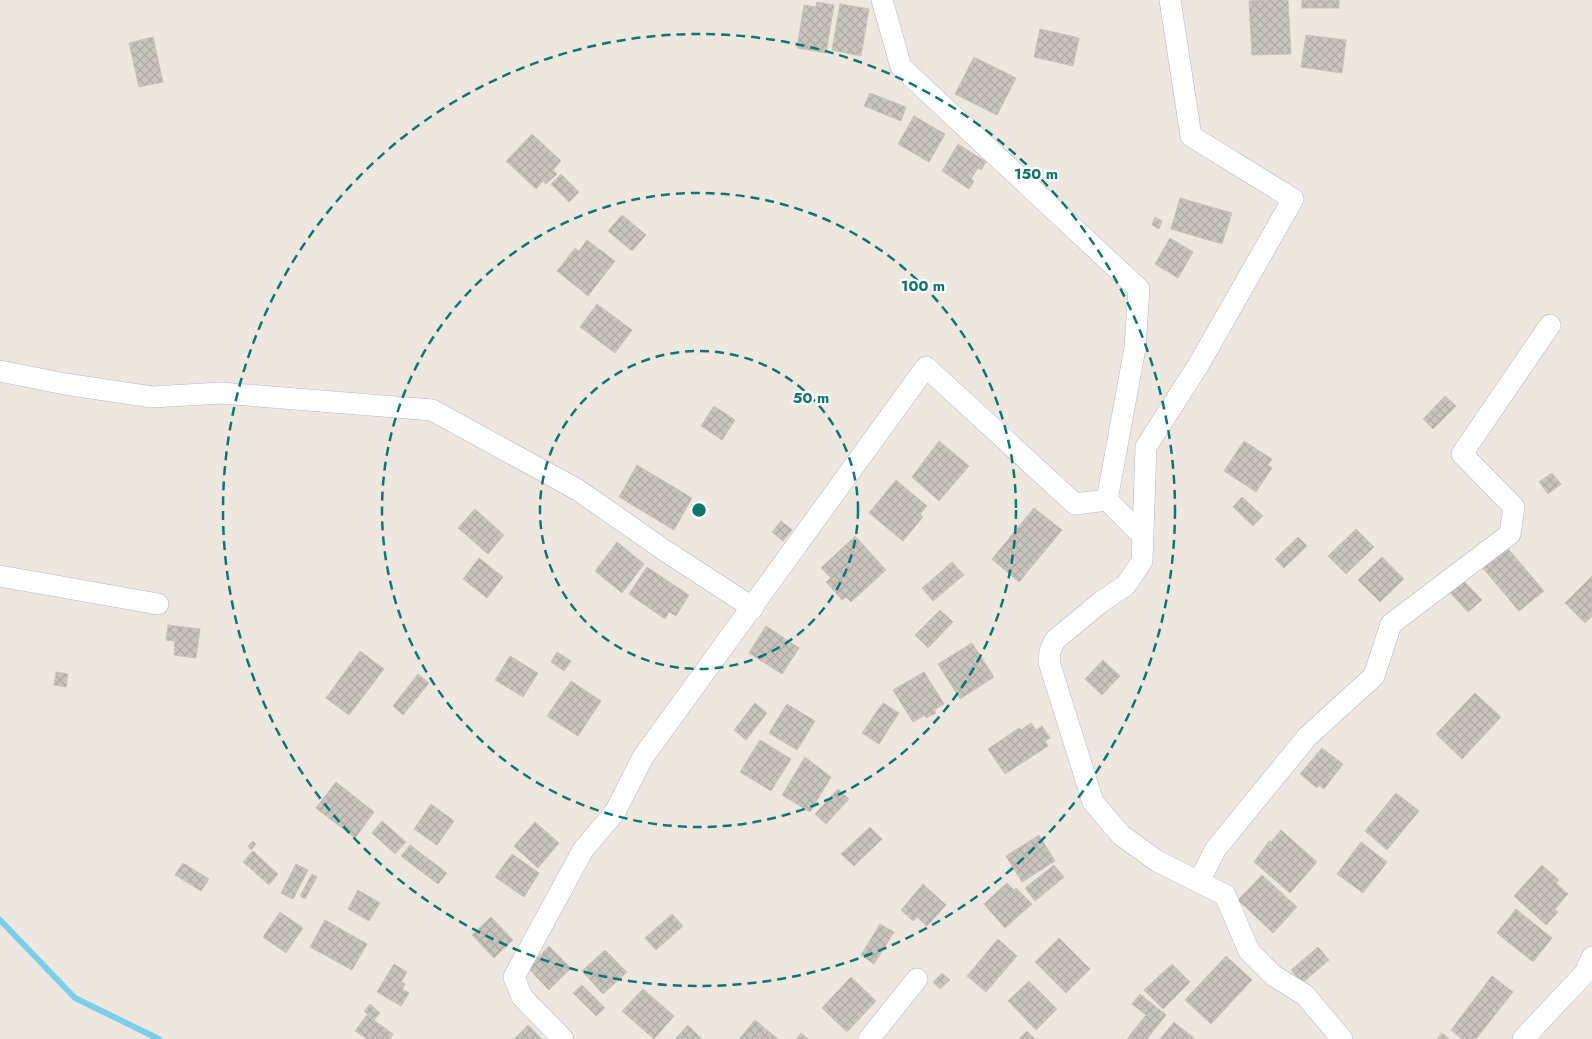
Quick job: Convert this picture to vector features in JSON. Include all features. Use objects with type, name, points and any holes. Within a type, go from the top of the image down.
[{"type":"street","points":[[882,0],[901,67],[1139,289],[1135,348],[1108,500]]},
{"type":"street","points":[[1170,0],[1191,136],[1293,200],[1200,364],[1146,447],[1141,534],[1142,561],[1126,585],[1101,602],[1055,640],[1050,651],[1049,662],[1092,802],[1121,835],[1157,861],[1225,895],[1249,951],[1274,976],[1305,995],[1342,1039]]},
{"type":"street","points":[[1198,882],[1215,850],[1307,737],[1374,676],[1391,624],[1510,534],[1514,507],[1462,454],[1550,325]]},
{"type":"street","points":[[563,1039],[522,997],[514,977],[582,850],[615,812],[643,757],[753,608],[822,508],[926,366],[1076,504],[1108,500]]},
{"type":"street","points":[[0,371],[64,384],[152,397],[221,393],[432,410],[578,490],[664,550],[753,608]]},
{"type":"street","points":[[1108,500],[1141,534]]},
{"type":"street","points":[[0,576],[158,604]]},
{"type":"street","points":[[1523,1039],[1584,973],[1592,957]]},
{"type":"street","points":[[869,1039],[918,979]]},
{"type":"building","points":[[1288,0],[1291,54],[1252,55],[1249,1]]},
{"type":"building","points":[[1302,0],[1339,0],[1339,8],[1302,8]]},
{"type":"building","points":[[817,2],[834,5],[826,53],[797,48],[804,5],[816,7]]},
{"type":"building","points":[[840,4],[869,9],[861,56],[832,50]]},
{"type":"building","points":[[1040,29],[1079,38],[1073,66],[1034,57]]},
{"type":"building","points":[[1306,35],[1346,40],[1342,73],[1301,67]]},
{"type":"building","points":[[153,37],[163,82],[139,87],[129,43]]},
{"type":"building","points":[[974,57],[1016,78],[997,115],[955,94]]},
{"type":"building","points":[[870,93],[906,107],[901,121],[864,106]]},
{"type":"building","points":[[914,116],[945,134],[929,162],[898,144]]},
{"type":"building","points":[[532,134],[561,161],[553,170],[557,174],[546,184],[543,181],[536,189],[506,161]]},
{"type":"building","points":[[958,144],[986,162],[981,170],[978,168],[971,179],[974,181],[969,189],[942,171]]},
{"type":"building","points":[[561,174],[579,192],[569,202],[551,184]]},
{"type":"building","points":[[1180,198],[1232,213],[1222,244],[1171,229]]},
{"type":"building","points":[[622,215],[646,235],[632,251],[608,231]]},
{"type":"building","points":[[1155,217],[1162,221],[1159,229],[1152,225]]},
{"type":"building","points":[[1170,238],[1193,252],[1178,278],[1155,264]]},
{"type":"building","points":[[587,240],[615,261],[588,296],[557,271],[575,248],[579,251]]},
{"type":"building","points":[[597,304],[632,330],[615,353],[580,327]]},
{"type":"building","points":[[1445,396],[1456,406],[1433,429],[1423,419]]},
{"type":"building","points":[[714,406],[735,420],[722,440],[701,426]]},
{"type":"building","points":[[939,441],[969,466],[939,501],[912,477]]},
{"type":"building","points":[[1244,441],[1272,459],[1268,465],[1272,468],[1256,492],[1224,471]]},
{"type":"building","points":[[637,465],[692,498],[674,530],[619,497]]},
{"type":"building","points":[[1552,473],[1561,484],[1548,494],[1539,482]]},
{"type":"building","points":[[896,480],[927,506],[920,514],[923,517],[903,541],[869,513]]},
{"type":"building","points":[[1242,497],[1263,516],[1253,526],[1233,507]]},
{"type":"building","points":[[1034,508],[1062,530],[1019,582],[992,559]]},
{"type":"building","points":[[475,509],[504,535],[488,554],[458,528]]},
{"type":"building","points":[[781,521],[792,530],[783,541],[772,532]]},
{"type":"building","points":[[1356,529],[1374,547],[1346,574],[1328,556]]},
{"type":"building","points":[[855,536],[886,570],[851,602],[846,597],[842,600],[826,582],[831,578],[821,568]]},
{"type":"building","points":[[1298,537],[1307,546],[1284,568],[1275,559]]},
{"type":"building","points":[[617,542],[644,564],[622,593],[595,571]]},
{"type":"building","points":[[1505,545],[1544,591],[1519,611],[1481,566]]},
{"type":"building","points":[[1382,557],[1404,579],[1380,602],[1358,580]]},
{"type":"building","points":[[479,558],[503,577],[487,598],[463,579]]},
{"type":"building","points":[[952,562],[964,575],[933,601],[922,588]]},
{"type":"building","points":[[647,567],[689,595],[676,616],[669,612],[665,619],[629,594]]},
{"type":"building","points":[[1458,575],[1482,600],[1468,612],[1445,587]]},
{"type":"building","points":[[1592,576],[1592,616],[1585,623],[1565,603]]},
{"type":"building","points":[[940,610],[953,622],[928,648],[915,635]]},
{"type":"building","points":[[168,625],[200,629],[196,658],[174,655],[175,641],[166,640]]},
{"type":"building","points":[[766,626],[799,648],[782,674],[749,653]]},
{"type":"building","points":[[972,643],[994,677],[960,699],[938,664]]},
{"type":"building","points":[[360,651],[384,669],[349,715],[326,698]]},
{"type":"building","points":[[557,652],[571,661],[564,671],[551,662]]},
{"type":"building","points":[[510,656],[538,673],[523,697],[495,680]]},
{"type":"building","points":[[1103,660],[1120,676],[1102,695],[1085,679]]},
{"type":"building","points":[[56,672],[68,674],[66,687],[54,685]]},
{"type":"building","points":[[924,672],[944,704],[934,710],[936,713],[926,718],[925,715],[913,722],[893,690]]},
{"type":"building","points":[[418,674],[429,683],[403,715],[393,706]]},
{"type":"building","points":[[571,681],[601,701],[578,736],[547,716]]},
{"type":"building","points":[[1475,693],[1501,717],[1462,759],[1436,734]]},
{"type":"building","points":[[755,703],[767,713],[746,740],[734,730]]},
{"type":"building","points":[[883,703],[899,713],[879,744],[862,733]]},
{"type":"building","points":[[787,704],[815,721],[797,750],[769,733]]},
{"type":"building","points":[[1031,723],[1036,730],[1042,726],[1050,738],[1045,741],[1048,746],[1005,774],[988,749],[1019,728],[1021,730]]},
{"type":"building","points":[[760,740],[791,759],[771,791],[740,772]]},
{"type":"building","points":[[1322,748],[1343,764],[1324,789],[1319,785],[1317,788],[1300,774]]},
{"type":"building","points":[[805,757],[831,777],[810,812],[782,795]]},
{"type":"building","points":[[336,782],[374,812],[355,838],[316,808]]},
{"type":"building","points":[[838,789],[849,799],[826,824],[815,814]]},
{"type":"building","points":[[1396,793],[1419,811],[1387,850],[1365,831]]},
{"type":"building","points":[[431,804],[454,821],[437,845],[414,829]]},
{"type":"building","points":[[382,821],[406,842],[395,854],[372,833]]},
{"type":"building","points":[[535,822],[559,843],[538,868],[514,846]]},
{"type":"building","points":[[870,827],[882,839],[854,866],[841,854]]},
{"type":"building","points":[[1281,830],[1317,862],[1290,893],[1254,862],[1269,841],[1271,842]]},
{"type":"building","points":[[1039,835],[1055,861],[1022,882],[1006,856]]},
{"type":"building","points":[[253,841],[256,844],[251,850],[248,846]]},
{"type":"building","points":[[1361,842],[1387,862],[1363,893],[1337,874]]},
{"type":"building","points":[[410,845],[447,873],[438,884],[401,856]]},
{"type":"building","points":[[253,851],[278,874],[269,885],[243,862]]},
{"type":"building","points":[[512,854],[539,873],[524,897],[495,877]]},
{"type":"building","points":[[183,863],[209,879],[201,891],[175,875]]},
{"type":"building","points":[[296,864],[308,870],[293,899],[281,893]]},
{"type":"building","points":[[1054,865],[1064,877],[1035,901],[1025,888]]},
{"type":"building","points":[[1542,865],[1559,880],[1556,883],[1568,894],[1555,909],[1558,912],[1546,925],[1514,896]]},
{"type":"building","points":[[312,874],[317,877],[305,899],[300,896]]},
{"type":"building","points":[[1262,875],[1297,907],[1273,933],[1238,900]]},
{"type":"building","points":[[1007,883],[1014,890],[1016,888],[1032,904],[1005,928],[984,904]]},
{"type":"building","points":[[923,884],[946,905],[927,926],[917,917],[913,921],[901,910]]},
{"type":"building","points":[[358,890],[380,903],[369,921],[348,909]]},
{"type":"building","points":[[1516,909],[1552,938],[1533,962],[1497,933]]},
{"type":"building","points":[[280,912],[303,928],[286,953],[263,937]]},
{"type":"building","points":[[672,914],[683,926],[656,950],[645,938]]},
{"type":"building","points":[[491,917],[513,940],[494,958],[472,935]]},
{"type":"building","points":[[325,920],[367,944],[352,970],[310,947]]},
{"type":"building","points":[[880,924],[894,932],[874,964],[861,955]]},
{"type":"building","points":[[1059,938],[1090,969],[1066,993],[1035,962]]},
{"type":"building","points":[[998,939],[1017,956],[986,992],[967,976]]},
{"type":"building","points":[[549,946],[571,968],[549,990],[528,968]]},
{"type":"building","points":[[1318,947],[1329,960],[1302,983],[1291,970]]},
{"type":"building","points":[[605,950],[627,972],[603,994],[582,971]]},
{"type":"building","points":[[1226,956],[1252,980],[1211,1024],[1185,1000]]},
{"type":"building","points":[[394,964],[407,972],[401,982],[405,984],[402,989],[409,993],[401,1006],[377,992]]},
{"type":"building","points":[[1172,964],[1190,982],[1163,1009],[1144,990]]},
{"type":"building","points":[[942,973],[950,980],[940,989],[933,982]]},
{"type":"building","points":[[1492,976],[1513,992],[1476,1039],[1462,1039],[1451,1030]]},
{"type":"building","points":[[851,977],[876,1001],[847,1032],[822,1008]]},
{"type":"building","points":[[1029,981],[1057,1009],[1036,1030],[1008,1001]]},
{"type":"building","points":[[582,985],[605,1008],[596,1016],[573,993]]},
{"type":"building","points":[[643,989],[674,1016],[654,1039],[622,1011]]},
{"type":"building","points":[[1140,994],[1166,1015],[1147,1039],[1127,1039],[1146,1015],[1132,1004]]},
{"type":"building","points":[[370,1004],[380,1013],[374,1020],[364,1011]]},
{"type":"building","points":[[367,1015],[393,1034],[390,1039],[367,1039],[355,1031]]},
{"type":"building","points":[[755,1020],[778,1039],[739,1039]]},
{"type":"building","points":[[1174,1022],[1195,1039],[1160,1039]]},
{"type":"building","points":[[528,1025],[542,1039],[514,1039]]},
{"type":"building","points":[[688,1025],[702,1039],[675,1039]]},
{"type":"building","points":[[1027,1031],[1035,1039],[1019,1039]]},
{"type":"building","points":[[801,1033],[808,1039],[796,1039]]},
{"type":"building","points":[[1442,1033],[1449,1039],[1437,1039]]},
{"type":"waterway","points":[[0,920],[75,998],[159,1039]]}]
